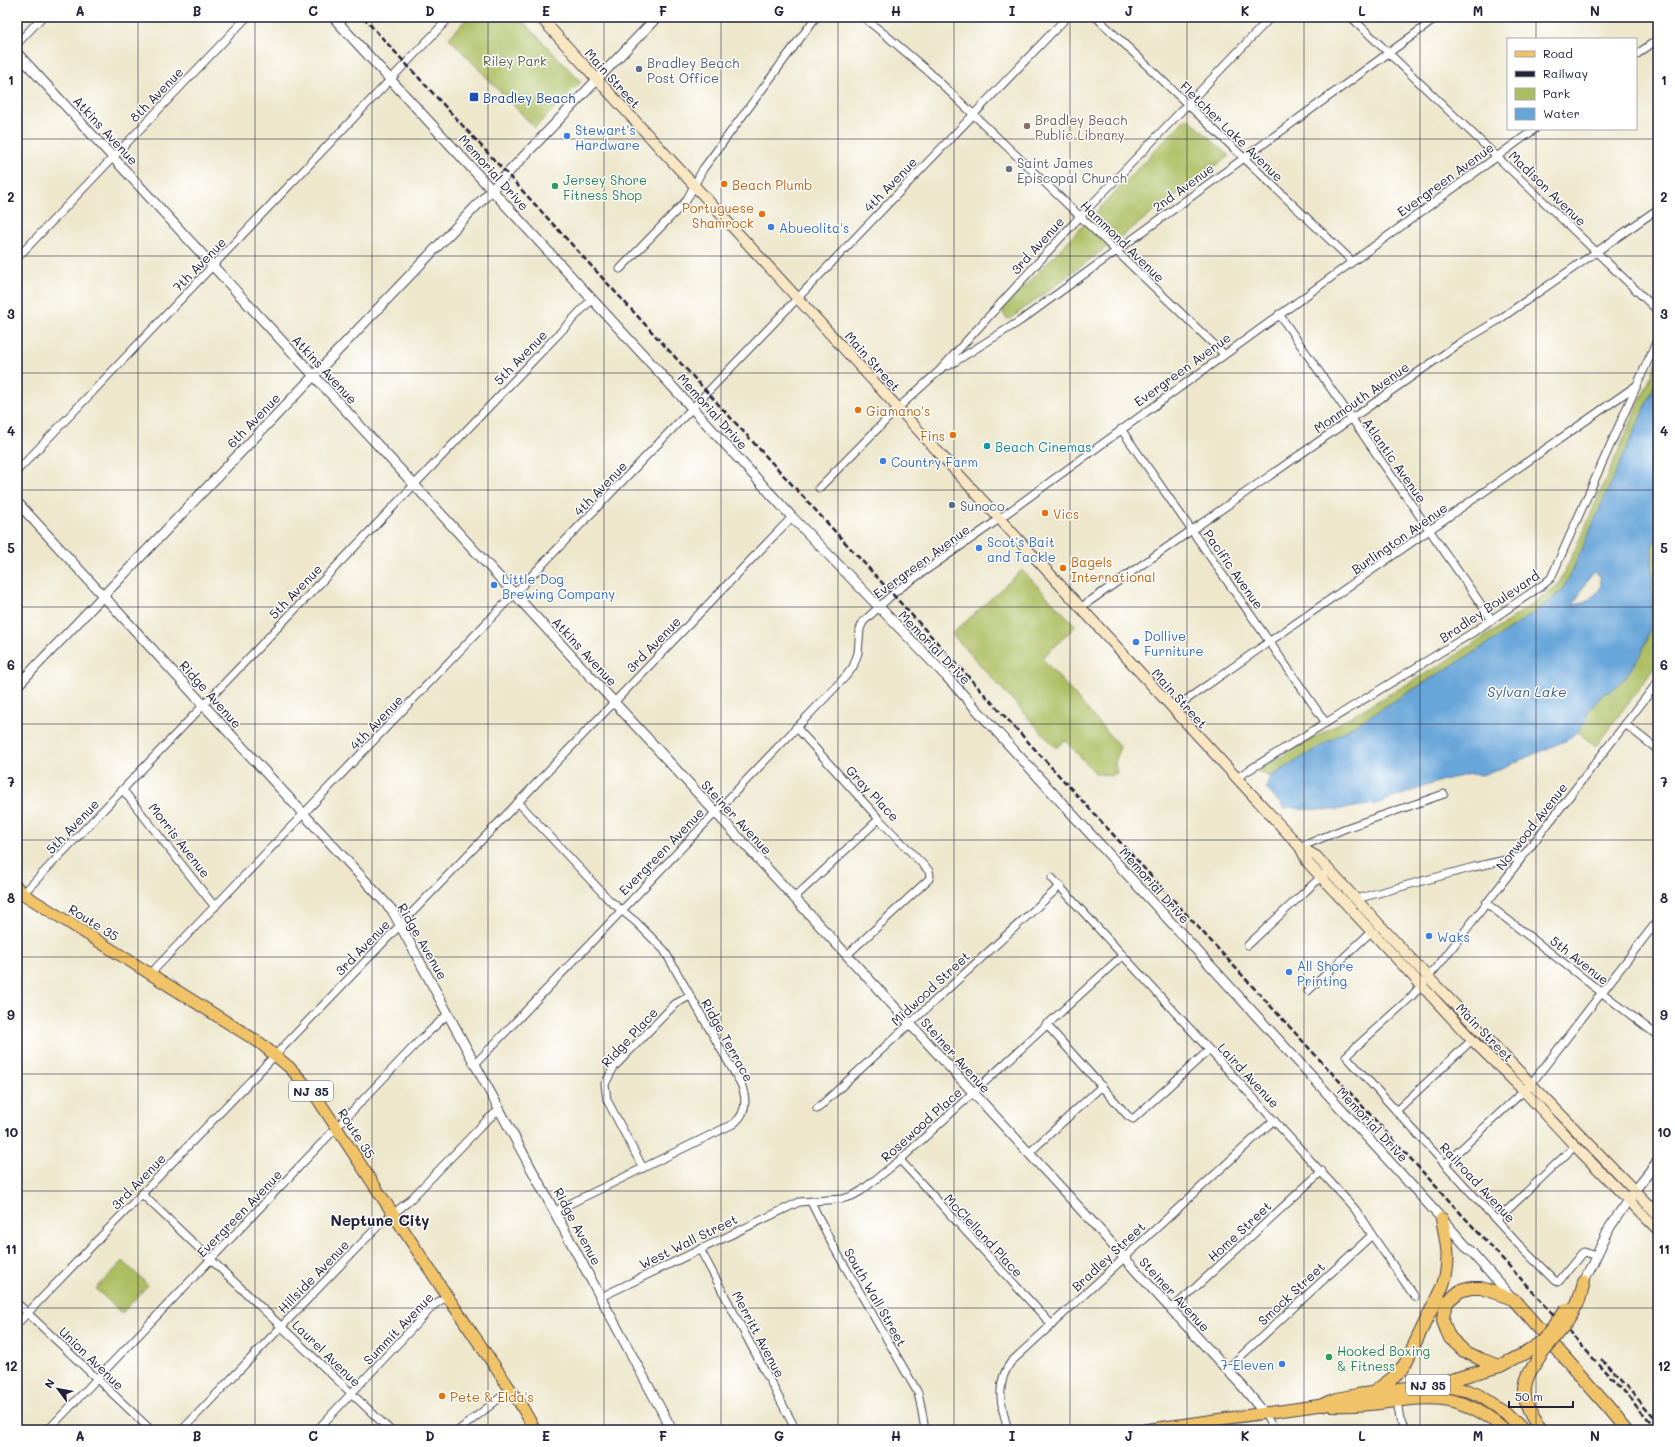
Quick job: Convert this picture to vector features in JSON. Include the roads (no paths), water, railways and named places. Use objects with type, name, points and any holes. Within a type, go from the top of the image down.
[{"type":"highway","points":[[1374,1392],[1399,1373],[1406,1362],[1443,1285],[1446,1274],[1448,1252],[1442,1219]]},
{"type":"highway","points":[[1542,1430],[1531,1417],[1525,1401],[1526,1382],[1542,1353],[1562,1329],[1584,1282]]},
{"type":"highway","points":[[1500,1366],[1472,1356],[1456,1344],[1446,1329],[1443,1313],[1448,1301],[1453,1296],[1465,1289],[1481,1288],[1512,1299],[1610,1408],[1627,1430]]},
{"type":"highway","points":[[1436,1384],[1500,1366],[1529,1351],[1543,1340],[1576,1300]]},
{"type":"highway","name":"NJ 35","points":[[1322,1405],[1336,1399],[1374,1392],[1436,1384],[1479,1395],[1505,1412],[1523,1430]]},
{"type":"highway","name":"NJ 35","points":[[1322,1405],[1359,1405],[1427,1397],[1449,1400],[1480,1411],[1505,1430]]},
{"type":"highway","points":[[1610,1408],[1636,1430]]},
{"type":"main road","name":"Main Street","points":[[540,17],[1300,847],[1308,863],[1321,877],[1372,931],[1425,981],[1527,1087],[1658,1215]]},
{"type":"main road","name":"Main Street","points":[[1300,847],[1316,856],[1356,899],[1472,1040],[1527,1087],[1575,1146],[1658,1230]]},
{"type":"main road","name":"Route 35","points":[[19,894],[260,1043],[289,1067],[315,1095],[337,1127],[535,1429]]},
{"type":"main road","name":"NJ 35","points":[[1144,1430],[1322,1405]]},
{"type":"street","points":[[17,44],[42,17]]},
{"type":"street","name":"8th Avenue","points":[[17,258],[247,17]]},
{"type":"street","name":"Memorial Drive","points":[[333,17],[792,517],[946,676],[1442,1219],[1512,1299]]},
{"type":"street","name":"7th Avenue","points":[[17,471],[450,17]]},
{"type":"street","name":"6th Avenue","points":[[17,686],[657,17]]},
{"type":"street","points":[[620,269],[686,201],[703,169],[816,17]]},
{"type":"street","name":"Hammond Avenue","points":[[863,17],[888,36],[929,72],[1224,354]]},
{"type":"street","name":"4th Avenue","points":[[150,974],[1067,17]]},
{"type":"street","name":"Fletcher Lake Avenue","points":[[1096,17],[1352,261]]},
{"type":"street","name":"3rd Avenue","points":[[819,488],[898,408],[939,372],[1080,216],[1271,17]]},
{"type":"street","name":"Madison Avenue","points":[[1351,17],[1658,310]]},
{"type":"street","name":"2nd Avenue","points":[[939,372],[1020,321],[1438,17]]},
{"type":"street","points":[[1637,54],[1658,39]]},
{"type":"street","name":"Atkins Avenue","points":[[17,53],[614,702]]},
{"type":"street","name":"Evergreen Avenue","points":[[475,1064],[853,667],[858,653],[860,629],[863,622],[878,606],[896,591],[999,519],[1534,130]]},
{"type":"street","name":"Monmouth Avenue","points":[[1080,608],[1460,343],[1497,321],[1658,209]]},
{"type":"street","name":"5th Avenue","points":[[19,894],[123,790],[592,299]]},
{"type":"street","name":"Atlantic Avenue","points":[[1279,314],[1492,620]]},
{"type":"street","name":"Bradley Boulevard","points":[[1236,778],[1492,620],[1551,578],[1658,338]]},
{"type":"street","name":"Burlington Avenue","points":[[1173,709],[1637,385]]},
{"type":"street","name":"Pacific Avenue","points":[[1121,429],[1326,723]]},
{"type":"street","name":"Ridge Avenue","points":[[17,502],[392,910],[672,1430]]},
{"type":"street","name":"3rd Avenue","points":[[17,1324],[792,517]]},
{"type":"street","name":"Norwood Avenue","points":[[1346,1056],[1425,981],[1658,682]]},
{"type":"street","name":"Steiner Avenue","points":[[614,702],[1227,1369],[1265,1414],[1274,1430]]},
{"type":"street","points":[[1625,724],[1658,750]]},
{"type":"street","name":"Gray Place","points":[[796,727],[929,871],[929,879],[847,955]]},
{"type":"street","name":"Morris Avenue","points":[[123,790],[215,907]]},
{"type":"street","points":[[1300,847],[1346,828],[1444,794]]},
{"type":"street","name":"Ridge Terrace","points":[[518,802],[609,900],[622,910],[664,950],[741,1084],[746,1100],[742,1115],[733,1124],[555,1211]]},
{"type":"street","points":[[794,898],[880,819]]},
{"type":"street","points":[[1356,899],[1474,867],[1523,856]]},
{"type":"street","points":[[1248,945],[1328,870]]},
{"type":"street","name":"Laird Avenue","points":[[1052,878],[1355,1208],[1372,1235],[1416,1297]]},
{"type":"street","name":"Midwood Street","points":[[818,1109],[1060,886]]},
{"type":"street","name":"5th Avenue","points":[[1486,903],[1658,1036]]},
{"type":"street","points":[[1445,1164],[1527,1087],[1658,920]]},
{"type":"street","points":[[1308,991],[1372,931]]},
{"type":"street","name":"Rosewood Place","points":[[810,1202],[842,1199],[861,1192],[900,1160],[1046,1024],[1123,956]]},
{"type":"street","name":"Ridge Place","points":[[643,1168],[606,1100],[605,1084],[614,1067],[675,1004],[690,996]]},
{"type":"street","name":"Evergreen Avenue","points":[[48,1430],[419,1041],[448,1014]]},
{"type":"street","points":[[1046,1024],[1128,1116],[1133,1119],[1210,1050]]},
{"type":"street","points":[[1396,1111],[1472,1040]]},
{"type":"street","name":"Railroad Avenue","points":[[1346,1056],[1540,1266],[1558,1282],[1582,1253],[1584,1252],[1596,1256]]},
{"type":"street","points":[[1029,1153],[1102,1086]]},
{"type":"street","name":"Hillside Avenue","points":[[182,1430],[380,1224],[408,1202],[487,1120],[499,1110]]},
{"type":"street","name":"Bradley Street","points":[[1008,1430],[1000,1389],[1002,1378],[1011,1362],[1274,1120]]},
{"type":"street","points":[[1497,1220],[1575,1146]]},
{"type":"street","name":"McClelland Place","points":[[900,1160],[1052,1325]]},
{"type":"street","points":[[1584,1282],[1610,1227],[1629,1201],[1634,1191],[1658,1161]]},
{"type":"street","name":"Home Street","points":[[1172,1309],[1322,1171]]},
{"type":"street","name":"Laurel Avenue","points":[[142,1194],[390,1430]]},
{"type":"street","name":"West Wall Street","points":[[601,1297],[799,1202],[810,1202]]},
{"type":"street","name":"South Wall Street","points":[[810,1202],[832,1244],[918,1393],[925,1430]]},
{"type":"street","name":"Smock Street","points":[[1227,1369],[1372,1235]]},
{"type":"street","name":"Merritt Avenue","points":[[700,1249],[796,1430]]},
{"type":"street","name":"Summit Avenue","points":[[317,1430],[434,1305],[447,1296]]},
{"type":"street","name":"Union Avenue","points":[[17,1303],[151,1430]]},
{"type":"street","points":[[459,1430],[510,1390]]},
{"type":"street","points":[[1397,1401],[1400,1419],[1405,1430]]},
{"type":"water","name":"Sylvan Lake","points":[[1658,378],[1658,537],[1652,545],[1652,609],[1649,631],[1642,652],[1627,675],[1611,692],[1604,693],[1587,712],[1586,720],[1579,730],[1567,740],[1495,771],[1482,775],[1470,774],[1440,781],[1376,804],[1335,810],[1301,809],[1289,807],[1285,809],[1266,788],[1270,777],[1494,640],[1550,601],[1561,591],[1568,580]],"holes":[[[1594,572],[1600,576],[1601,587],[1595,594],[1586,601],[1573,605]]]},
{"type":"railway","points":[[363,17],[1658,1430]]},
{"type":"railway","points":[[1601,1359],[1658,1421]]},
{"type":"place","name":"Bradley Beach Post Office","points":[[639,69]]},
{"type":"place","name":"Bradley Beach","points":[[474,97]]},
{"type":"place","name":"Bradley Beach Public Library","points":[[1027,126]]},
{"type":"place","name":"Stewart's Hardware","points":[[567,136]]},
{"type":"place","name":"Saint James Episcopal Church","points":[[1009,169]]},
{"type":"place","name":"Beach Plumb","points":[[724,184]]},
{"type":"place","name":"Jersey Shore Fitness Shop","points":[[555,186]]},
{"type":"place","name":"Portuguese Shamrock","points":[[762,214]]},
{"type":"place","name":"Abueolita's","points":[[771,227]]},
{"type":"place","name":"Giamano's","points":[[858,410]]},
{"type":"place","name":"Fins","points":[[953,435]]},
{"type":"place","name":"Beach Cinemas","points":[[987,446]]},
{"type":"place","name":"Country Farm","points":[[883,461]]},
{"type":"place","name":"Sunoco","points":[[952,505]]},
{"type":"place","name":"Vics","points":[[1045,513]]},
{"type":"place","name":"Scot's Bait and Tackle","points":[[979,548]]},
{"type":"place","name":"Bagels International","points":[[1063,568]]},
{"type":"place","name":"Little Dog Brewing Company","points":[[494,585]]},
{"type":"place","name":"Dollive Furniture","points":[[1136,642]]},
{"type":"place","name":"Waks","points":[[1429,936]]},
{"type":"place","name":"All Shore Printing","points":[[1289,972]]},
{"type":"place","name":"Hooked Boxing & Fitness","points":[[1329,1357]]},
{"type":"place","name":"7-Eleven","points":[[1282,1364]]},
{"type":"place","name":"Pete & Elda's","points":[[442,1396]]},
{"type":"district","name":"Neptune City","points":[[380,1220]]},
{"type":"park label","name":"Riley Park","points":[[515,60]]}]
